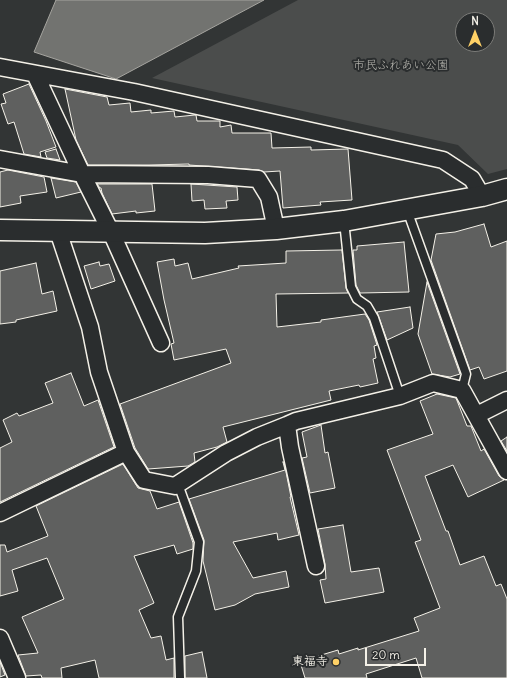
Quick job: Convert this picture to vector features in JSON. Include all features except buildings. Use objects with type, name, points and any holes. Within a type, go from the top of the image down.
[{"type":"street","points":[[0,67],[134,92],[443,160],[472,179],[482,196]]},
{"type":"street","points":[[35,74],[111,232],[161,343]]},
{"type":"street","points":[[0,159],[82,174],[208,175],[258,179],[269,197],[276,228]]},
{"type":"street","points":[[0,230],[205,233],[276,228],[344,221],[482,196],[507,189]]},
{"type":"street","points":[[58,231],[90,327],[99,372],[126,452],[144,480],[175,486],[226,453],[257,437],[296,421],[400,396],[433,383],[462,390],[507,471]]},
{"type":"street","points":[[477,415],[507,400]]},
{"type":"street","points":[[287,425],[290,448],[316,566]]},
{"type":"street","points":[[0,513],[126,452]]},
{"type":"street","points":[[0,638],[17,678]]},
{"type":"lane","points":[[407,210],[466,374],[462,390]]},
{"type":"lane","points":[[344,221],[351,288],[357,299],[367,306],[374,318],[400,396]]},
{"type":"lane","points":[[178,484],[199,542],[196,571],[178,617],[180,678]]},
{"type":"green space","name":"市民ふれあい公園","points":[[298,0],[507,0],[507,169],[488,174],[458,145],[152,78]]},
{"type":"shaded area","points":[[56,0],[264,0],[116,79],[34,52]]},
{"type":"place","name":"東福寺","points":[[336,662]]}]
